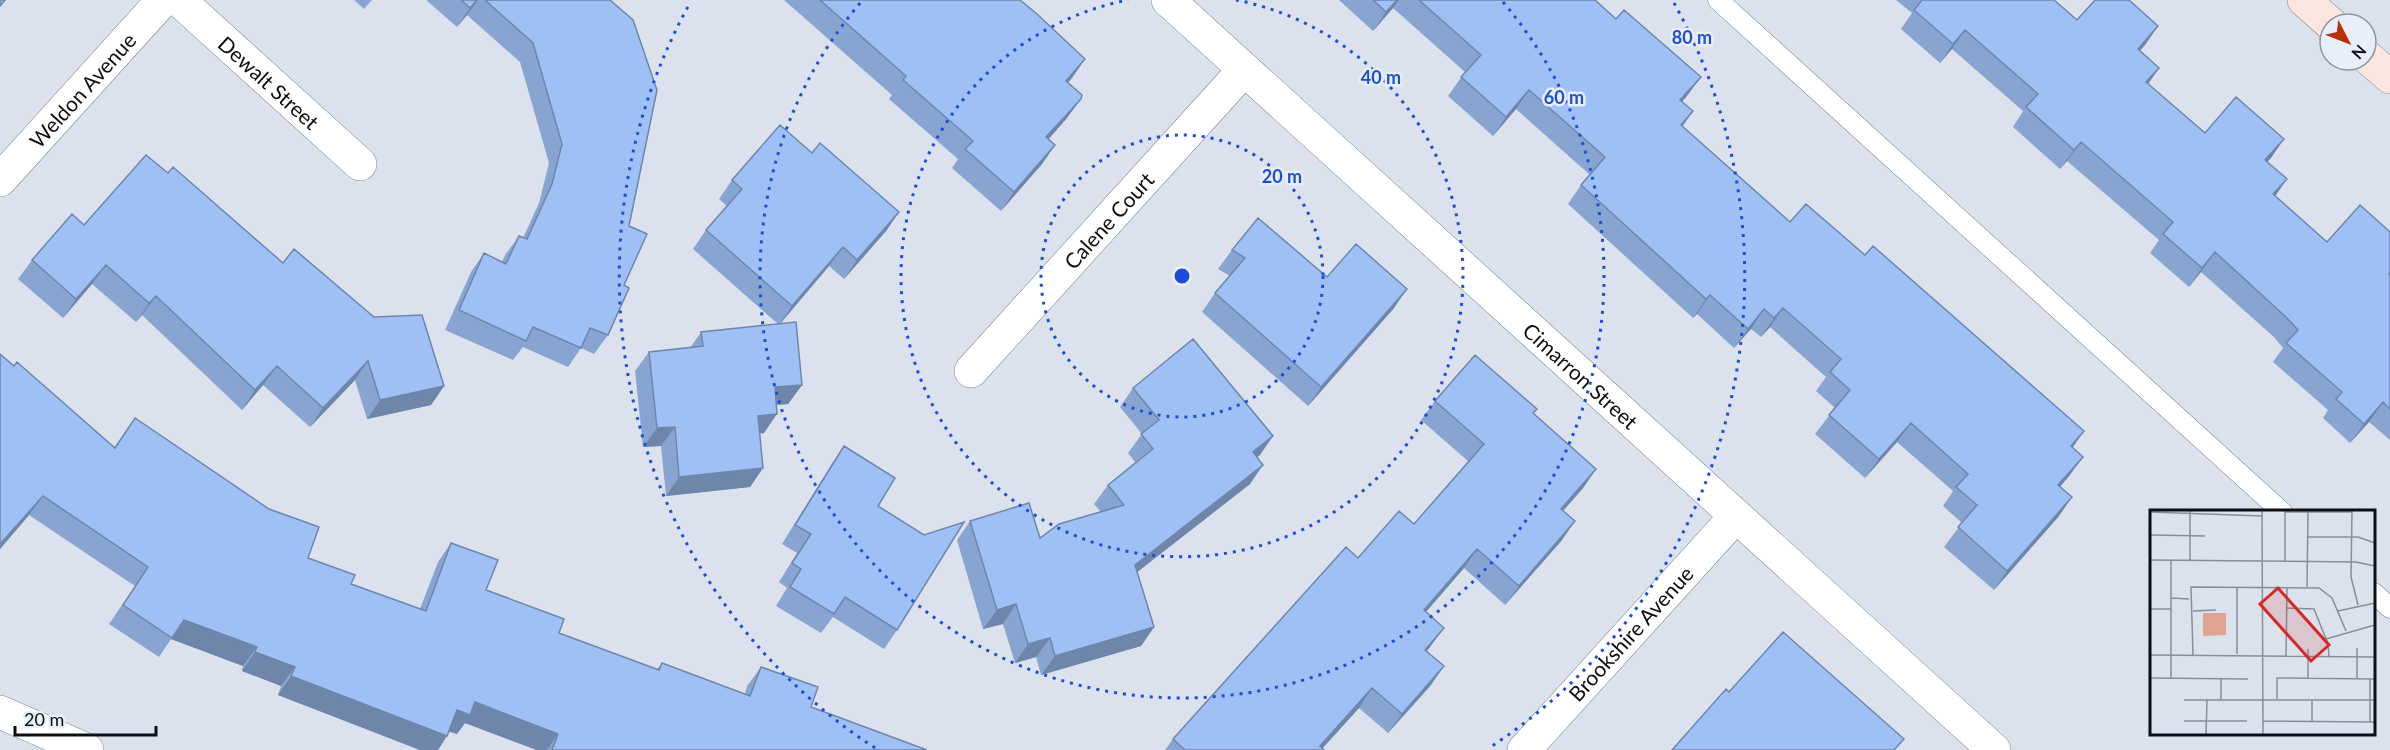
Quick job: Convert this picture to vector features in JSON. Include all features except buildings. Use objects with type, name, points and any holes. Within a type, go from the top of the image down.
[{"type":"street","name":"Weldon Avenue","points":[[0,180],[163,0]]},
{"type":"street","name":"Dewalt Street","points":[[179,0],[360,164]]},
{"type":"street","name":"Cimarron Street","points":[[1168,0],[1994,750]]},
{"type":"street","points":[[2304,0],[2318,12]]},
{"type":"street","points":[[2378,66],[2390,77]]},
{"type":"street","name":"Calene Court","points":[[971,371],[1245,70]]},
{"type":"street","name":"Brookshire Avenue","points":[[1524,750],[1736,516]]},
{"type":"street","points":[[0,712],[87,750]]},
{"type":"lane","points":[[1718,0],[2280,510]]},
{"type":"lane","points":[[2375,595],[2390,608]]}]
